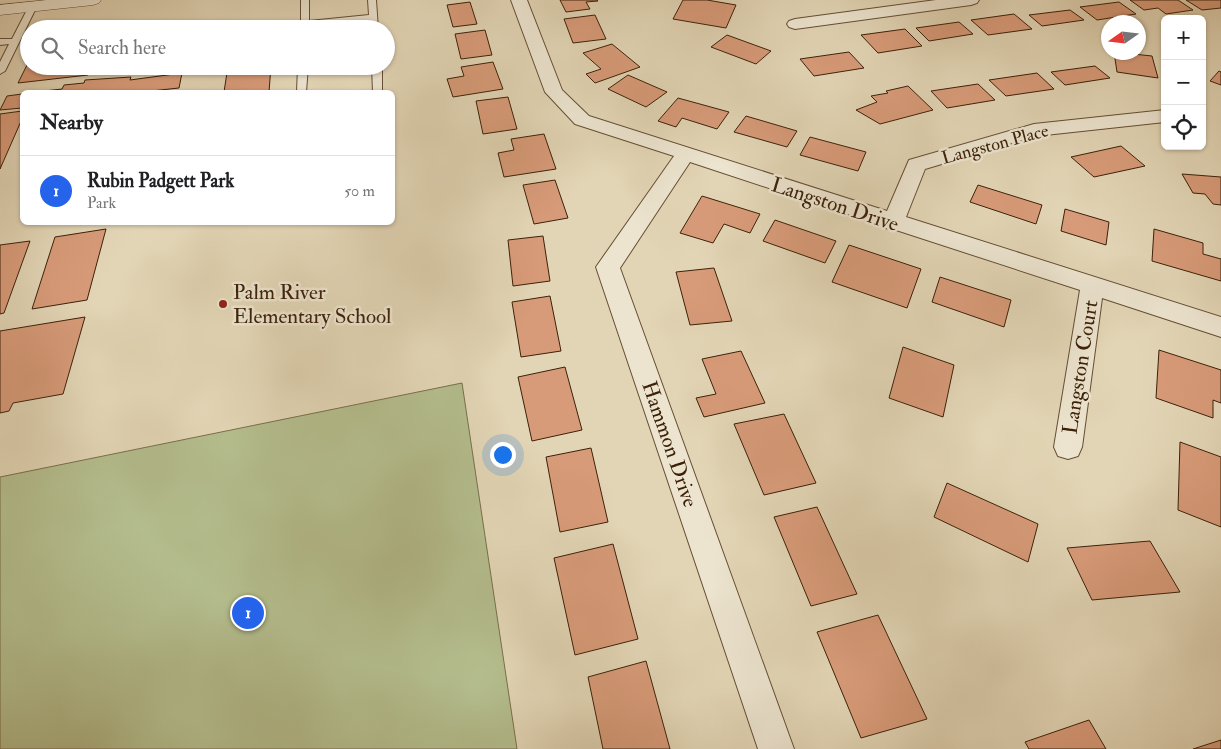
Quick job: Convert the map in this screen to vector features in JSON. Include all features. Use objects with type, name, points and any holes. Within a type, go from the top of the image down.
[{"type":"street","points":[[0,10],[92,0]]},
{"type":"street","name":"Langston Drive","points":[[519,0],[554,92],[582,120],[893,223],[1221,327]]},
{"type":"street","points":[[795,24],[971,0]]},
{"type":"street","name":"Langston Place","points":[[893,223],[916,165],[1034,130],[1161,116]]},
{"type":"street","name":"Hammon Drive","points":[[685,155],[608,267],[776,749]]},
{"type":"street","name":"Langston Court","points":[[1068,447],[1092,287]]},
{"type":"lane","points":[[305,20],[306,0]]},
{"type":"lane","points":[[372,0],[373,20]]},
{"type":"lane","points":[[26,20],[33,6]]},
{"type":"lane","points":[[353,20],[373,17]]},
{"type":"lane","points":[[0,71],[20,31]]},
{"type":"lane","points":[[0,42],[15,40]]},
{"type":"lane","points":[[302,90],[303,75]]},
{"type":"lane","points":[[377,75],[378,90]]},
{"type":"green space","points":[[462,383],[517,749],[0,749],[0,477]]},
{"type":"building","points":[[560,0],[598,1],[586,2],[590,9],[566,12]]},
{"type":"building","points":[[683,0],[707,0],[736,5],[726,28],[673,19]]},
{"type":"building","points":[[1130,0],[1178,0],[1193,10],[1166,14],[1158,8],[1144,10]]},
{"type":"building","points":[[1186,0],[1221,0],[1221,8],[1202,10]]},
{"type":"building","points":[[470,2],[477,24],[453,27],[447,5]]},
{"type":"building","points":[[1119,2],[1136,14],[1101,15],[1101,19],[1097,20],[1080,7]]},
{"type":"building","points":[[1070,10],[1084,20],[1042,26],[1029,15]]},
{"type":"building","points":[[1014,14],[1032,29],[988,35],[971,20]]},
{"type":"building","points":[[595,15],[606,39],[573,43],[564,19]]},
{"type":"building","points":[[959,22],[973,34],[929,41],[916,28]]},
{"type":"building","points":[[905,29],[922,46],[878,53],[861,35]]},
{"type":"building","points":[[485,30],[492,55],[461,59],[455,34]]},
{"type":"building","points":[[727,35],[771,51],[756,64],[711,47]]},
{"type":"building","points":[[612,44],[640,67],[595,83],[586,74],[601,69],[583,53]]},
{"type":"building","points":[[849,52],[864,68],[814,76],[800,59]]},
{"type":"building","points":[[1146,55],[1152,56],[1158,78],[1117,72],[1115,60],[1146,60]]},
{"type":"building","points":[[493,62],[503,89],[453,97],[447,79],[464,76],[461,67]]},
{"type":"building","points":[[1095,66],[1110,78],[1065,85],[1051,72]]},
{"type":"building","points":[[1219,71],[1221,72],[1221,85],[1210,81]]},
{"type":"building","points":[[1037,73],[1054,89],[1006,96],[989,80]]},
{"type":"building","points":[[22,75],[88,75],[18,83]]},
{"type":"building","points":[[182,75],[179,88],[160,90],[53,90],[62,89],[64,85],[84,83],[85,80],[131,77],[130,80]]},
{"type":"building","points":[[227,75],[270,75],[269,90],[224,90]]},
{"type":"building","points":[[628,75],[667,92],[646,107],[608,89]]},
{"type":"building","points":[[978,84],[995,100],[947,108],[931,91]]},
{"type":"building","points":[[908,86],[933,110],[880,124],[856,110],[877,102],[871,96],[888,93],[886,91]]},
{"type":"building","points":[[20,94],[20,108],[0,110],[7,96]]},
{"type":"building","points":[[508,97],[517,129],[483,134],[476,101]]},
{"type":"building","points":[[678,98],[729,112],[717,129],[682,118],[676,127],[658,121]]},
{"type":"building","points":[[20,111],[20,124],[0,169],[0,114]]},
{"type":"building","points":[[746,116],[797,131],[787,147],[734,132]]},
{"type":"building","points":[[544,134],[556,169],[504,177],[498,153],[514,150],[511,139]]},
{"type":"building","points":[[810,137],[866,152],[858,171],[800,155]]},
{"type":"building","points":[[1121,146],[1145,166],[1094,177],[1071,157]]},
{"type":"building","points":[[1182,174],[1221,177],[1221,205],[1213,204],[1205,194],[1193,193]]},
{"type":"building","points":[[555,180],[568,218],[534,224],[523,185]]},
{"type":"building","points":[[978,185],[1042,205],[1036,224],[970,202]]},
{"type":"building","points":[[702,196],[760,214],[750,233],[724,224],[713,243],[680,233]]},
{"type":"building","points":[[1065,209],[1109,222],[1106,245],[1061,231]]},
{"type":"building","points":[[775,220],[836,241],[825,263],[763,241]]},
{"type":"building","points":[[106,229],[87,300],[32,309],[55,237]]},
{"type":"building","points":[[1154,229],[1203,243],[1203,254],[1221,259],[1221,281],[1152,261]]},
{"type":"building","points":[[543,236],[550,281],[513,286],[508,240]]},
{"type":"building","points":[[30,241],[4,313],[0,314],[0,245]]},
{"type":"building","points":[[849,245],[921,269],[907,308],[832,282]]},
{"type":"building","points":[[714,268],[732,321],[690,325],[676,272]]},
{"type":"building","points":[[940,277],[1011,300],[1004,327],[932,302]]},
{"type":"building","points":[[550,296],[561,351],[521,357],[512,302]]},
{"type":"building","points":[[85,317],[63,394],[13,403],[9,411],[0,413],[0,331]]},
{"type":"building","points":[[903,347],[954,365],[943,417],[889,398]]},
{"type":"building","points":[[1159,350],[1221,370],[1221,403],[1213,400],[1213,418],[1156,398]]},
{"type":"building","points":[[741,351],[765,403],[704,417],[696,398],[716,394],[702,359]]},
{"type":"building","points":[[565,367],[582,430],[532,441],[518,377]]},
{"type":"building","points":[[784,414],[816,483],[764,495],[734,424]]},
{"type":"building","points":[[1180,442],[1221,457],[1221,527],[1178,510]]},
{"type":"building","points":[[591,448],[608,522],[560,532],[546,457]]},
{"type":"building","points":[[947,483],[1038,524],[1028,562],[934,517]]},
{"type":"building","points":[[817,507],[857,594],[811,606],[774,517]]},
{"type":"building","points":[[1150,541],[1180,592],[1092,600],[1067,548]]},
{"type":"building","points":[[613,544],[638,639],[575,655],[554,558]]},
{"type":"building","points":[[878,615],[927,719],[861,738],[817,632]]},
{"type":"building","points":[[646,661],[670,749],[603,749],[588,677]]},
{"type":"building","points":[[1089,720],[1106,749],[1029,749],[1025,742]]},
{"type":"building","points":[[1221,740],[1221,749],[1193,749]]},
{"type":"place","name":"Palm River Elementary School","points":[[223,304]]},
{"type":"place","name":"Rubin Padgett Park","points":[[248,613]]}]
